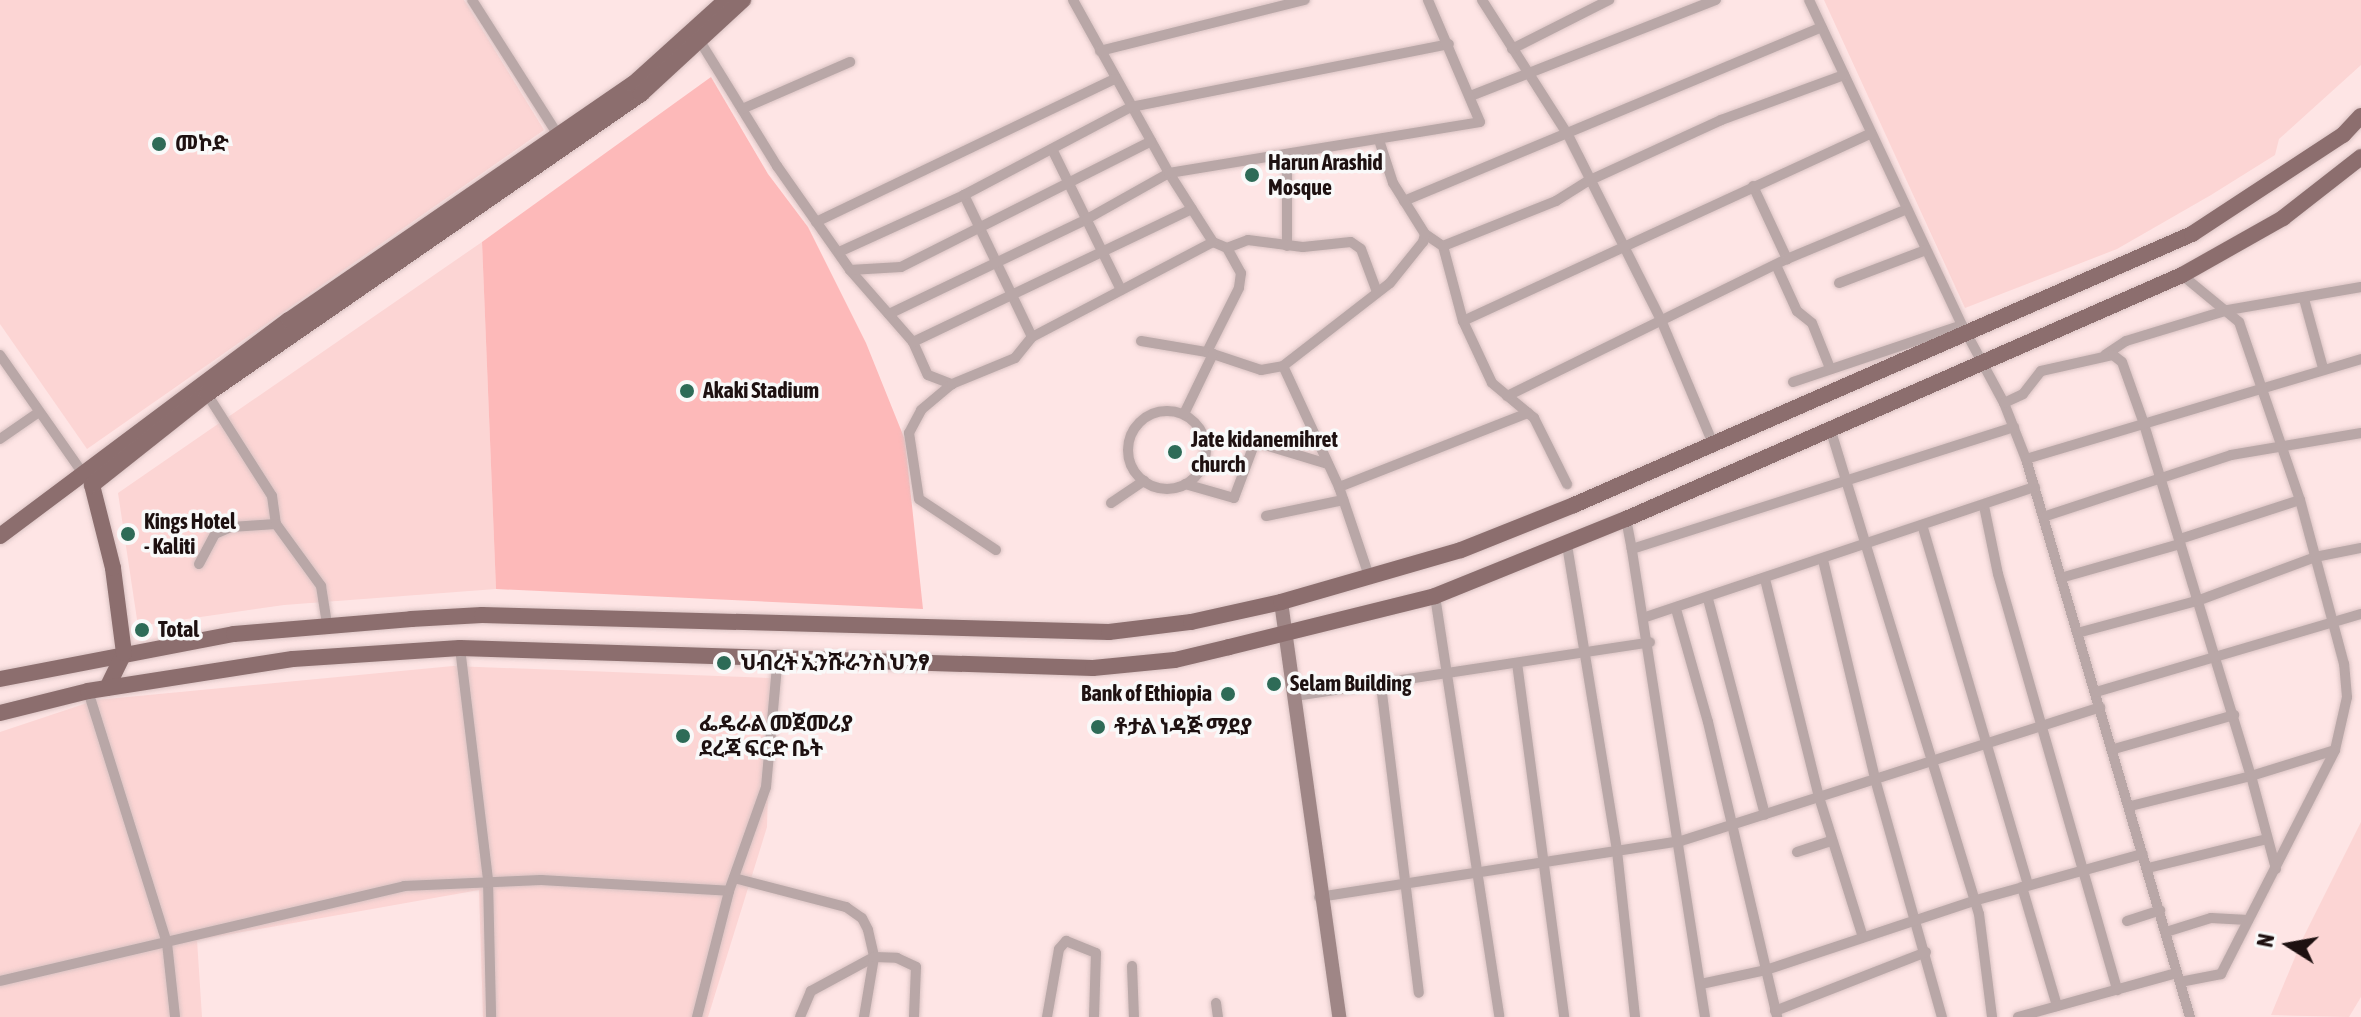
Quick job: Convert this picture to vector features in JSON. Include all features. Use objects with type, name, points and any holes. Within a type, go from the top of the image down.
[{"type":"main road","points":[[0,536],[88,481],[562,141],[654,68],[726,0]]},
{"type":"main road","points":[[88,481],[226,365],[562,141],[641,94],[701,43],[743,0]]},
{"type":"main road","points":[[0,679],[124,653],[327,624],[482,615],[1109,632],[1191,622],[1281,602],[1370,579],[1461,550],[1713,444],[1964,329],[2192,234],[2343,135],[2361,116]]},
{"type":"main road","points":[[0,713],[88,691],[293,659],[460,648],[778,655],[1093,668],[1175,660],[1435,596],[1567,545],[1980,360],[2182,275],[2283,218],[2361,157]]},
{"type":"main road","points":[[88,481],[113,568],[124,653],[107,688]]},
{"type":"street","points":[[472,0],[562,141]]},
{"type":"street","points":[[1073,0],[1169,173],[1213,242],[1227,248],[1257,240],[1287,246],[1357,244],[1377,292]]},
{"type":"street","points":[[1100,51],[1305,0]]},
{"type":"street","points":[[889,314],[1087,219],[1169,173],[1476,124],[1480,116],[1473,95],[1428,0]]},
{"type":"street","points":[[1483,0],[1512,49],[1531,71],[1568,135],[1622,251],[1661,320],[1713,444]]},
{"type":"street","points":[[1512,49],[1609,0]]},
{"type":"street","points":[[1473,95],[1716,0]]},
{"type":"street","points":[[1809,0],[1964,329],[2004,403],[2026,459],[2081,632],[2190,1017]]},
{"type":"street","points":[[1404,201],[1568,135],[1625,106],[1821,27]]},
{"type":"street","points":[[701,43],[850,270],[913,342],[928,375],[952,384]]},
{"type":"street","points":[[839,252],[964,195],[1131,107],[1449,44]]},
{"type":"street","points":[[742,109],[850,62]]},
{"type":"street","points":[[1443,246],[1556,201],[1588,181],[1721,120],[1844,75]]},
{"type":"street","points":[[816,222],[1115,79]]},
{"type":"street","points":[[1463,321],[1622,251],[1753,186],[1871,133]]},
{"type":"street","points":[[1379,140],[1404,201],[1425,234],[1443,246],[1463,321],[1492,383],[1528,413],[1567,484]]},
{"type":"street","points":[[850,270],[901,267],[1151,141]]},
{"type":"street","points":[[1052,149],[1121,290]]},
{"type":"street","points":[[1287,155],[1287,246]]},
{"type":"street","points":[[1753,186],[1787,259]]},
{"type":"street","points":[[964,195],[982,226],[1032,337]]},
{"type":"street","points":[[913,342],[1192,209]]},
{"type":"street","points":[[1507,396],[1787,259],[1907,209]]},
{"type":"street","points":[[1141,341],[1210,353],[1261,370],[1283,366],[1399,275],[1425,234]]},
{"type":"street","points":[[996,550],[919,499],[909,433],[921,410],[952,384],[1003,365],[1032,337],[1213,242]]},
{"type":"street","points":[[1184,414],[1241,281],[1227,248]]},
{"type":"street","points":[[1839,283],[1926,250]]},
{"type":"street","points":[[1776,265],[1797,311],[1812,323],[1830,368]]},
{"type":"street","points":[[2018,1017],[2117,990],[2179,978],[2217,978],[2335,750],[2347,682],[2284,445],[2239,322],[2182,275]]},
{"type":"street","points":[[2004,403],[2023,394],[2041,371],[2105,355],[2126,341],[2228,310],[2361,287]]},
{"type":"street","points":[[2304,299],[2323,368]]},
{"type":"street","points":[[1793,382],[1830,368],[1964,329]]},
{"type":"street","points":[[2105,355],[2122,362],[2143,421],[2234,715],[2276,869]]},
{"type":"street","points":[[1,357],[88,481]]},
{"type":"street","points":[[2026,459],[2143,421],[2361,359]]},
{"type":"street","points":[[1283,366],[1339,487],[1370,579]]},
{"type":"street","points":[[207,394],[272,496],[276,524],[321,586],[327,624]]},
{"type":"street","points":[[0,439],[39,412]]},
{"type":"street","points":[[1156,412],[1184,414],[1204,435],[1204,463],[1185,484],[1172,489],[1144,481],[1129,458],[1134,430],[1156,412]]},
{"type":"street","points":[[1339,487],[1528,413]]},
{"type":"street","points":[[1632,549],[2014,427]]},
{"type":"street","points":[[1830,428],[1973,901],[1992,1017]]},
{"type":"street","points":[[2046,516],[2160,481],[2231,455],[2361,433]]},
{"type":"street","points":[[1185,484],[1234,498],[1255,442],[1328,464]]},
{"type":"street","points":[[1111,503],[1144,481]]},
{"type":"street","points":[[1646,617],[1923,528],[2035,487]]},
{"type":"street","points":[[1266,516],[1343,500]]},
{"type":"street","points":[[2064,577],[2180,542],[2300,500]]},
{"type":"street","points":[[1984,506],[1991,549],[2044,724],[2117,990]]},
{"type":"street","points":[[1626,519],[1650,642],[1705,1017]]},
{"type":"street","points":[[199,564],[215,534],[231,527],[276,524]]},
{"type":"street","points":[[1923,528],[1986,740],[2057,1006]]},
{"type":"street","points":[[1567,545],[1617,851],[1635,1017]]},
{"type":"street","points":[[2081,632],[2197,601],[2315,557],[2361,548]]},
{"type":"street","points":[[1823,560],[1875,779],[1918,919],[1942,1017]]},
{"type":"street","points":[[1765,579],[1831,841],[1863,937]]},
{"type":"street","points":[[1435,596],[1499,1016]]},
{"type":"street","points":[[1708,599],[1765,815]]},
{"type":"street","points":[[1281,602],[1288,633],[1319,897],[1339,1017]]},
{"type":"street","points":[[1676,609],[1708,722],[1730,829],[1776,1014],[1926,952]]},
{"type":"street","points":[[2096,692],[2214,654],[2361,614]]},
{"type":"street","points":[[1295,696],[1650,642]]},
{"type":"street","points":[[460,648],[488,880],[491,1017]]},
{"type":"street","points":[[697,1017],[729,891],[766,787],[778,655]]},
{"type":"street","points":[[1517,663],[1564,1017]]},
{"type":"street","points":[[1381,685],[1419,993]]},
{"type":"street","points":[[88,691],[167,943],[175,1017]]},
{"type":"street","points":[[1319,897],[1405,880],[1681,841],[1730,829],[1986,740],[2100,707]]},
{"type":"street","points":[[2114,749],[2234,715]]},
{"type":"street","points":[[2131,806],[2251,776],[2335,750]]},
{"type":"street","points":[[2148,868],[2267,839]]},
{"type":"street","points":[[1797,852],[1831,841]]},
{"type":"street","points":[[1701,984],[1766,970],[1973,901],[2143,854]]},
{"type":"street","points":[[734,878],[855,912],[868,930],[874,957],[864,1017]]},
{"type":"street","points":[[0,981],[387,889],[488,880],[729,891]]},
{"type":"street","points":[[2127,921],[2160,910]]},
{"type":"street","points":[[2166,932],[2211,918],[2248,920]]},
{"type":"street","points":[[1047,1017],[1059,949],[1066,941],[1096,953],[1094,1017]]},
{"type":"street","points":[[800,1017],[811,991],[874,957],[897,958],[916,967],[914,1017]]},
{"type":"street","points":[[1132,966],[1134,1017]]},
{"type":"street","points":[[1216,1003],[1218,1017]]},
{"type":"shaded area","points":[[0,0],[464,0],[544,130],[87,449],[0,324]]},
{"type":"shaded area","points":[[1824,0],[2361,0],[2361,65],[2279,139],[2275,155],[2211,195],[2117,249],[1965,308]]},
{"type":"shaded area","name":"Akaki Stadium","points":[[711,77],[768,174],[808,227],[866,343],[905,440],[923,609],[496,589],[482,242]]},
{"type":"shaded area","points":[[482,242],[496,589],[284,605],[138,626],[118,493]]},
{"type":"shaded area","points":[[453,666],[771,678],[767,827],[708,1017],[483,1017],[479,890],[197,940],[202,1017],[0,1017],[0,732],[96,700]]},
{"type":"shaded area","points":[[2361,822],[2361,997],[2349,1017],[2271,1015],[2303,938]]},
{"type":"place","name":"መኮድ","points":[[159,144]]},
{"type":"place","name":"Harun Arashid Mosque","points":[[1252,175]]},
{"type":"place","name":"Akaki Stadium","points":[[687,391]]},
{"type":"place","name":"Jate kidanemihret church","points":[[1175,452]]},
{"type":"place","name":"Kings Hotel - Kaliti","points":[[128,534]]},
{"type":"place","name":"Total","points":[[142,630]]},
{"type":"place","name":"ህብረት ኢንሹራንስ ህንፃ","points":[[724,663]]},
{"type":"place","name":"Selam Building","points":[[1274,684]]},
{"type":"place","name":"Bank of Ethiopia","points":[[1228,694]]},
{"type":"place","name":"ቶታል ነዳጅ ማደያ","points":[[1098,727]]},
{"type":"place","name":"ፌዴራል መጀመሪያ ደረጃ ፍርድ ቤት","points":[[683,736]]}]
